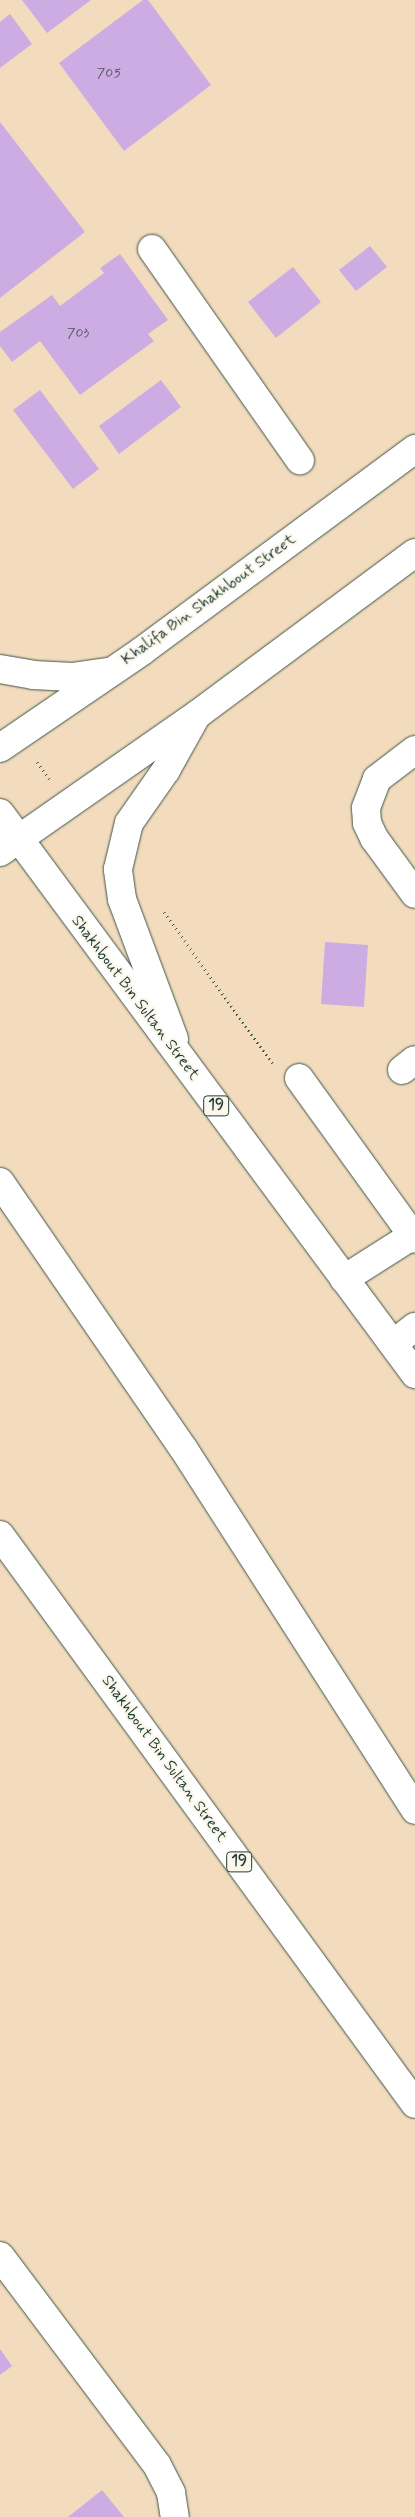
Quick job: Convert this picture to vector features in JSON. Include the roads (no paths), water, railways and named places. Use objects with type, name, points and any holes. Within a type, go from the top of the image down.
[{"type":"main road","points":[[152,249],[300,460]]},
{"type":"main road","name":"Khalifa Bin Shakhbout Street","points":[[0,748],[111,672],[415,448]]},
{"type":"main road","points":[[9,845],[198,714],[415,553]]},
{"type":"main road","points":[[0,669],[52,676],[111,672]]},
{"type":"main road","points":[[198,714],[166,770],[129,823],[118,869],[122,899],[158,989],[180,1057],[199,1083]]},
{"type":"main road","points":[[415,750],[377,779],[366,808],[368,823],[374,838],[415,894]]},
{"type":"main road","name":"Shakhbout Bin Sultan Street","points":[[0,813],[9,845],[199,1083],[415,1374]]},
{"type":"main road","points":[[299,1078],[414,1236],[344,1279]]},
{"type":"main road","points":[[0,1182],[188,1456],[415,1810]]},
{"type":"main road","points":[[393,1344],[415,1327]]},
{"type":"main road","name":"Shakhbout Bin Sultan Street","points":[[0,1535],[415,2104]]},
{"type":"main road","points":[[0,2256],[157,2465],[171,2493],[175,2517]]}]
